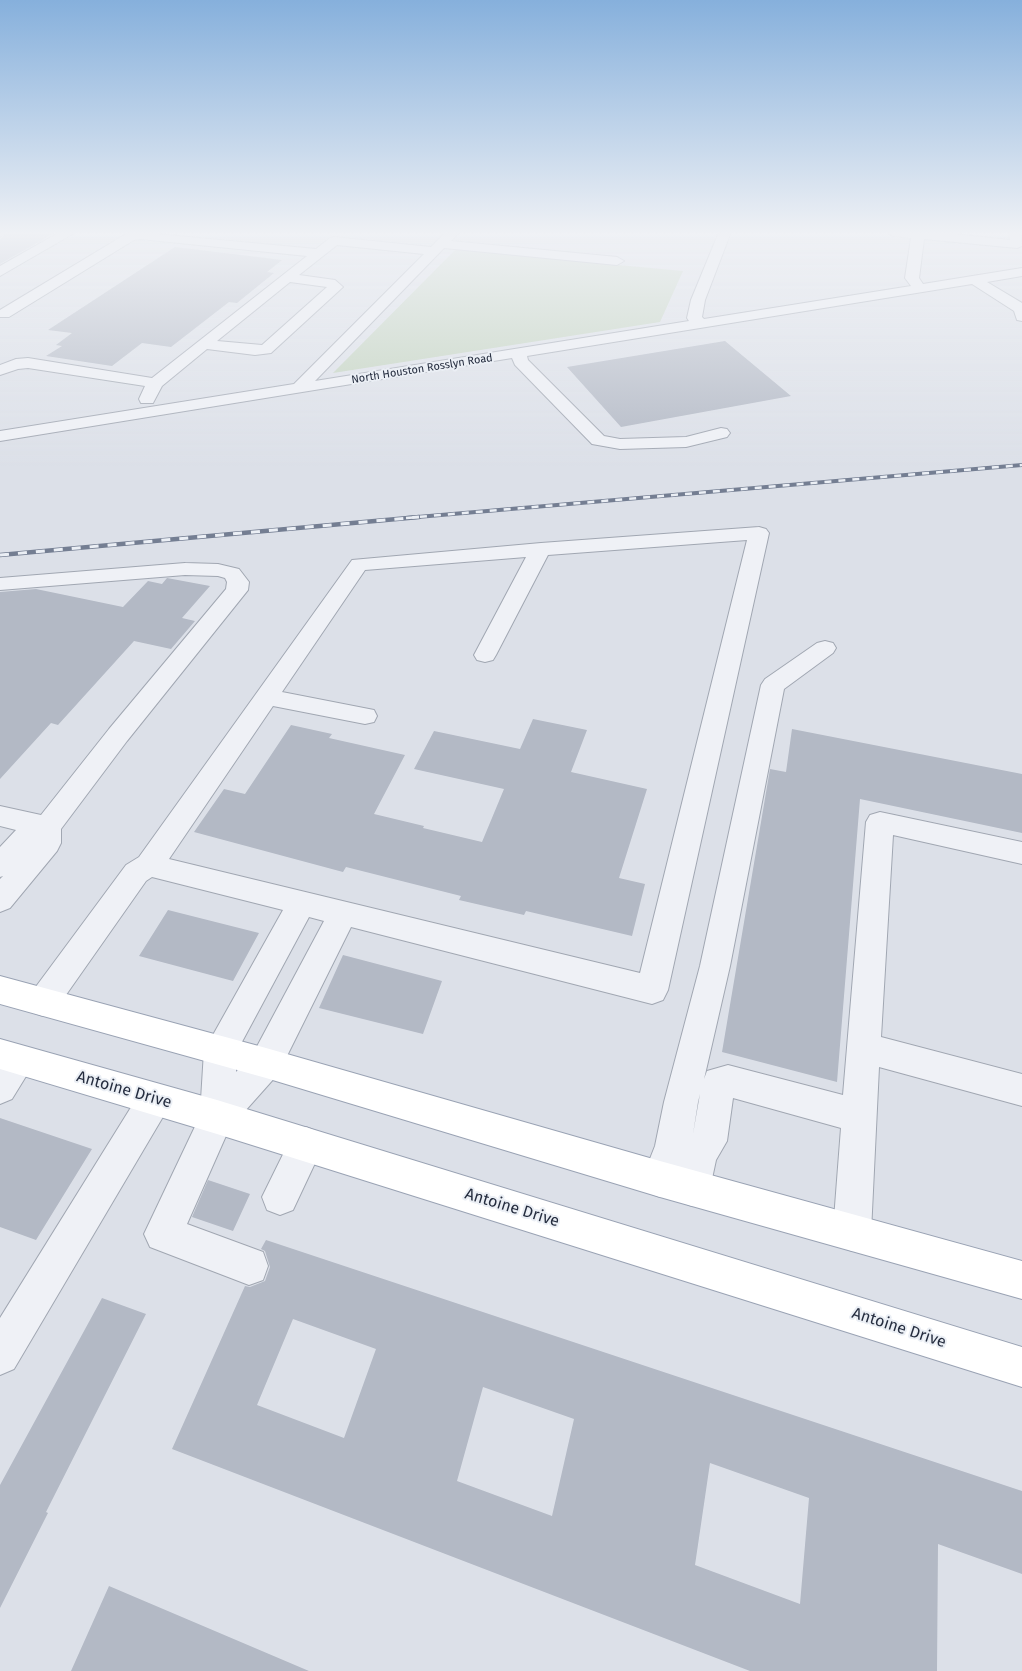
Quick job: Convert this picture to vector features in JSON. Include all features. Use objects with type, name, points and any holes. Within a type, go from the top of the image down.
[{"type":"main road","points":[[0,990],[266,1063],[660,1179],[1022,1280]]},
{"type":"main road","name":"Antoine Drive","points":[[6,1067],[155,1099],[217,1116],[1022,1367]]},
{"type":"street","points":[[4,314],[11,310]]},
{"type":"street","points":[[153,412],[147,398],[155,383],[247,310],[266,312]]},
{"type":"street","points":[[204,344],[266,350],[311,310]]},
{"type":"street","points":[[298,388],[375,310]]},
{"type":"street","points":[[696,310],[694,318],[701,324]]},
{"type":"street","name":"North Houston Rosslyn Road","points":[[0,436],[786,310]]},
{"type":"street","points":[[284,314],[303,317]]},
{"type":"street","points":[[518,354],[521,362],[598,440],[620,444],[686,442],[721,433]]},
{"type":"street","points":[[0,370],[16,364],[28,363],[155,383]]},
{"type":"street","points":[[43,1002],[136,874],[149,865],[359,564],[759,533],[652,990],[149,865]]},
{"type":"street","points":[[485,655],[541,550]]},
{"type":"street","points":[[0,584],[186,569],[218,570],[232,573],[238,582],[237,590],[118,735],[47,827],[23,839],[0,866]]},
{"type":"street","points":[[660,1179],[673,1146],[715,966],[767,707],[774,685],[825,648]]},
{"type":"street","points":[[268,697],[365,716]]},
{"type":"street","points":[[0,816],[47,827]]},
{"type":"street","points":[[852,1232],[880,822],[1022,853]]},
{"type":"street","points":[[0,900],[47,843],[47,827]]},
{"type":"street","points":[[217,1116],[220,1051],[301,904]]},
{"type":"street","points":[[249,1266],[163,1234],[217,1116],[266,1063],[343,914]]},
{"type":"street","points":[[864,1048],[1022,1090]]},
{"type":"street","points":[[692,1188],[700,1153],[709,1141],[719,1082],[728,1081],[859,1116]]},
{"type":"street","points":[[0,1356],[155,1099]]},
{"type":"street","points":[[280,1197],[306,1144]]},
{"type":"green space","points":[[396,310],[665,310],[660,322],[333,373]]},
{"type":"building","points":[[79,310],[219,310],[171,347],[142,343],[112,366],[46,356],[62,346],[56,345],[72,333],[48,330]]},
{"type":"building","points":[[725,341],[791,396],[621,427],[567,367]]},
{"type":"building","points":[[167,578],[210,586],[182,618],[195,621],[171,649],[134,641],[58,725],[51,723],[0,779],[0,592],[36,589],[123,607],[148,581],[162,584]]},
{"type":"building","points":[[533,719],[587,730],[571,772],[647,789],[619,878],[645,884],[632,936],[526,911],[524,915],[459,900],[461,896],[346,867],[343,872],[194,832],[224,789],[245,794],[291,725],[332,734],[329,738],[405,755],[374,814],[482,842],[504,789],[414,769],[434,731],[520,749]]},
{"type":"building","points":[[792,729],[1022,774],[1022,833],[860,799],[837,1082],[722,1052],[770,769],[786,772]]},
{"type":"building","points":[[168,910],[259,933],[233,981],[139,956]]},
{"type":"building","points":[[343,955],[442,981],[423,1034],[319,1008]]},
{"type":"building","points":[[0,1118],[92,1149],[36,1240],[0,1227]]},
{"type":"building","points":[[208,1180],[250,1194],[233,1231],[192,1217]]},
{"type":"building","points":[[266,1240],[1022,1491],[1022,1574],[938,1544],[937,1671],[750,1671],[172,1449],[245,1286],[250,1287],[265,1281],[270,1267],[265,1251],[261,1249]],"holes":[[[293,1319],[376,1349],[344,1438],[257,1405]],[[483,1387],[574,1419],[552,1516],[457,1481]],[[710,1463],[809,1498],[800,1604],[695,1565]]]},
{"type":"building","points":[[102,1298],[146,1314],[0,1608],[0,1485]]},
{"type":"building","points":[[109,1586],[309,1671],[71,1671]]},
{"type":"railway","points":[[406,518],[1022,465]]},
{"type":"railway","points":[[0,555],[419,517]]}]
